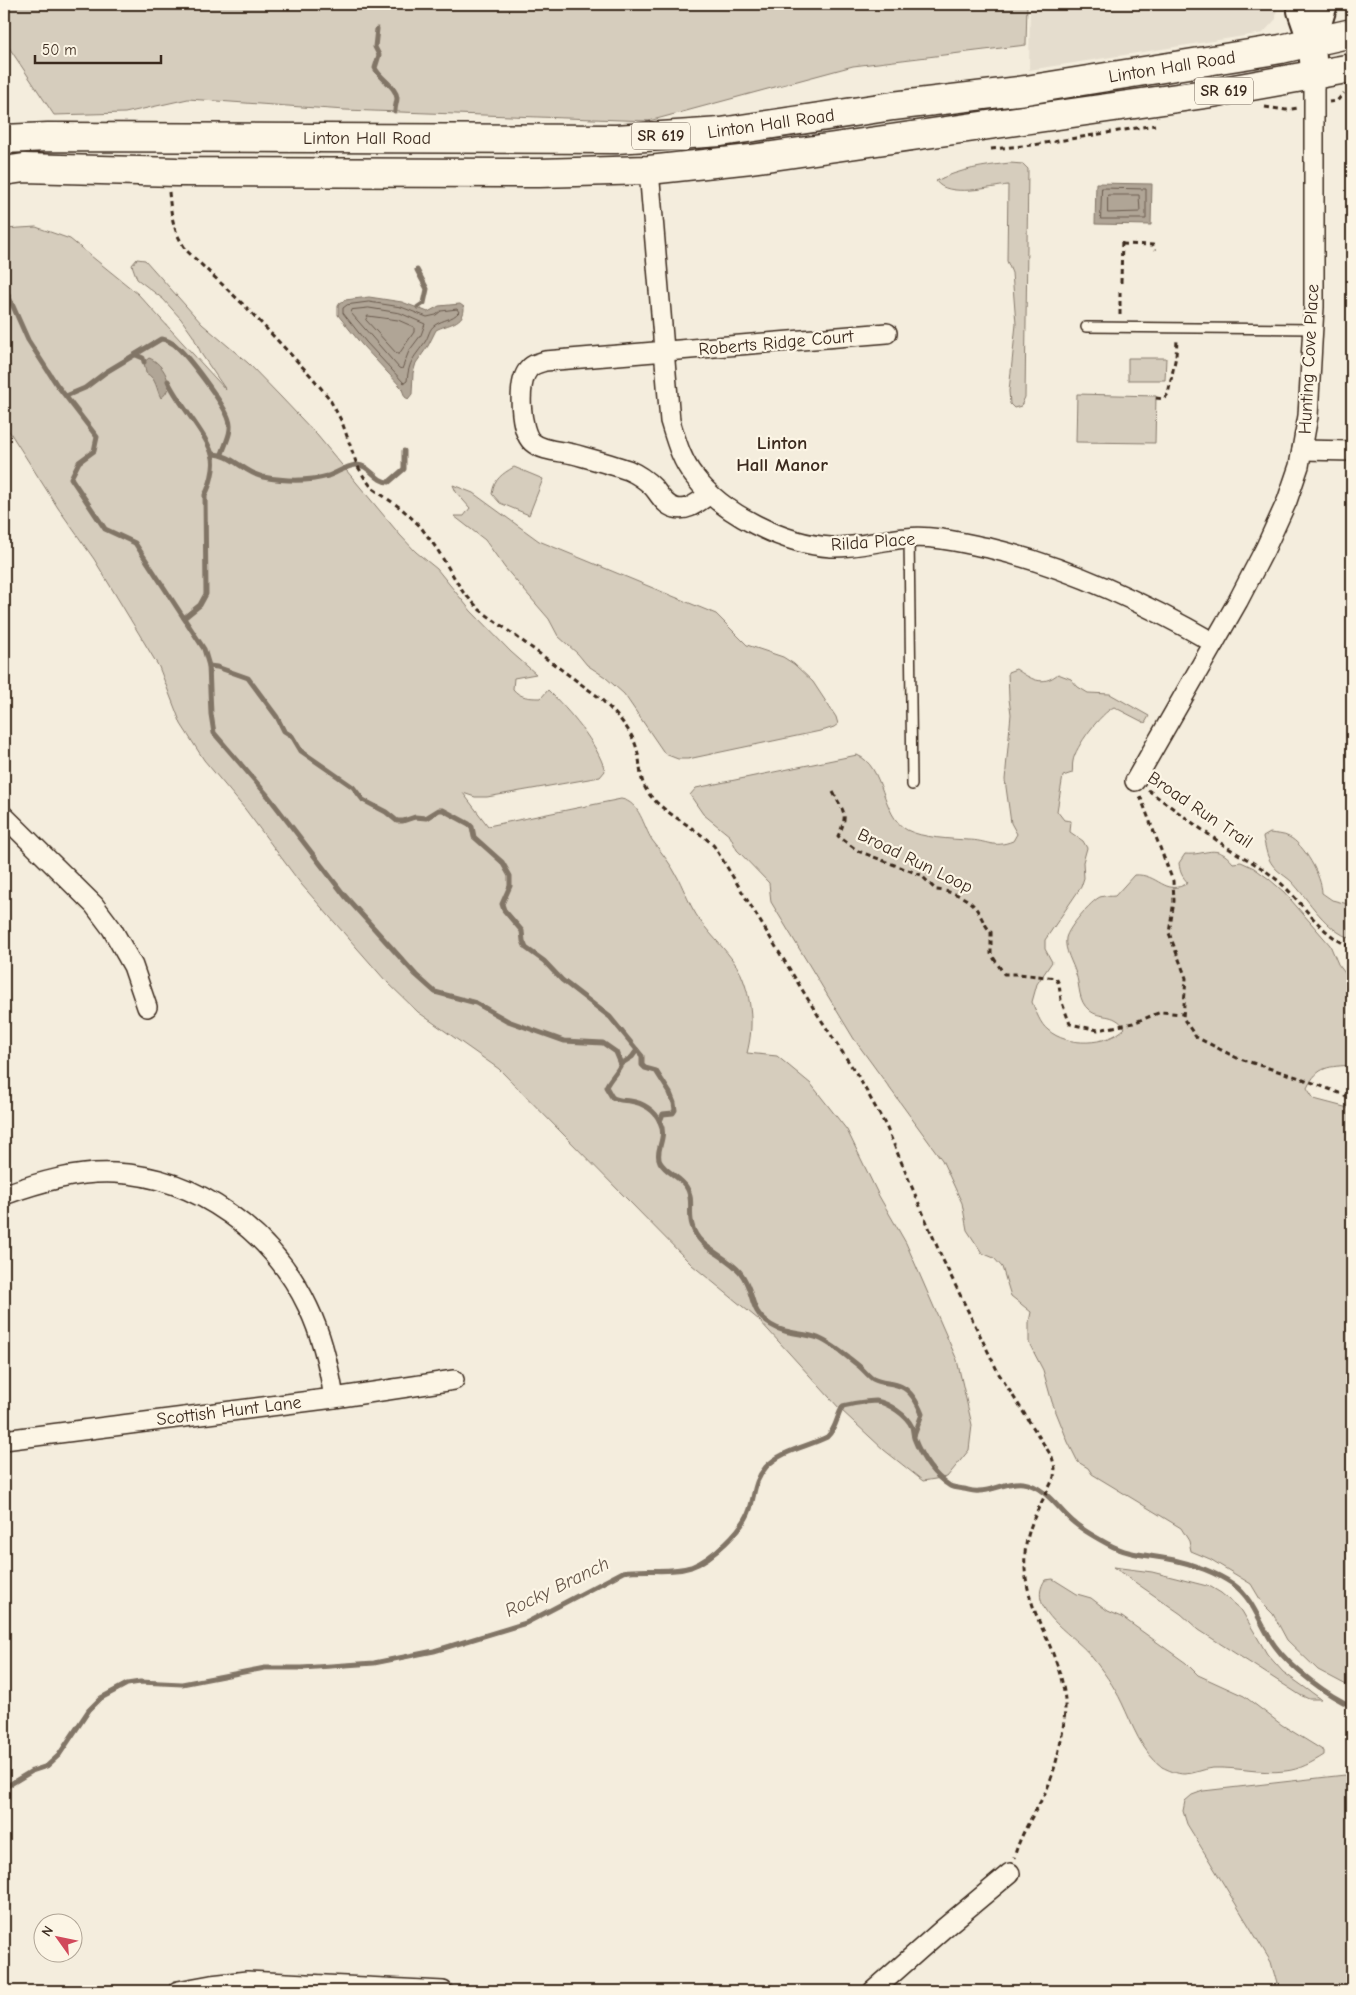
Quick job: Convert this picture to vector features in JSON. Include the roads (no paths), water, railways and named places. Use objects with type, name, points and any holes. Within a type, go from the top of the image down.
[{"type":"main road","points":[[1302,4],[1301,11],[1312,43],[1314,76]]},
{"type":"main road","points":[[1312,43],[1324,4]]},
{"type":"main road","name":"Linton Hall Road","points":[[4,139],[48,137],[607,139],[721,132],[893,106],[1026,90],[1312,43],[1352,33]]},
{"type":"main road","name":"Linton Hall Road","points":[[4,171],[24,168],[168,172],[540,173],[649,170],[751,159],[1212,93],[1352,68]]},
{"type":"street","name":"Hunting Cove Place","points":[[1135,781],[1266,549],[1287,501],[1302,450],[1308,416],[1313,329],[1314,76]]},
{"type":"street","name":"Rilda Place","points":[[649,170],[670,421],[678,448],[692,474],[709,494],[729,509],[751,521],[780,535],[810,545],[850,547],[909,538],[955,542],[1025,557],[1114,590],[1214,643]]},
{"type":"street","name":"Roberts Ridge Court","points":[[709,494],[683,509],[674,508],[667,504],[652,486],[636,474],[572,454],[542,448],[533,443],[524,428],[522,381],[528,370],[534,364],[544,361],[888,333]]},
{"type":"street","points":[[1302,450],[1352,451]]},
{"type":"street","points":[[4,816],[94,904],[112,929],[133,966],[147,1007]]},
{"type":"street","points":[[4,1195],[56,1179],[96,1173],[115,1173],[140,1176],[169,1184],[192,1192],[219,1206],[250,1229],[267,1246],[292,1278],[308,1306],[321,1336],[330,1369],[334,1398]]},
{"type":"street","name":"Scottish Hunt Lane","points":[[4,1440],[334,1398],[454,1380]]},
{"type":"street","points":[[873,1991],[943,1929],[1010,1874]]},
{"type":"street","points":[[178,1991],[211,1984],[247,1981],[443,1991]]},
{"type":"lane","points":[[1086,327],[1313,329]]},
{"type":"lane","points":[[909,538],[912,784]]},
{"type":"water","points":[[1096,183],[1152,184],[1151,225],[1095,224]]},
{"type":"water","points":[[369,297],[402,302],[428,312],[439,306],[460,304],[464,307],[462,317],[454,323],[436,330],[416,363],[413,373],[412,394],[408,399],[405,397],[401,387],[362,345],[338,315],[338,306],[345,300]]},
{"type":"water","points":[[149,358],[163,370],[168,382],[166,393],[161,398],[154,381],[146,373],[144,362]]},
{"type":"waterway","points":[[377,29],[375,47],[379,55],[375,68],[396,94],[395,111]]},
{"type":"waterway","points":[[417,270],[427,289],[424,303],[418,307]]},
{"type":"waterway","points":[[4,286],[28,340],[57,385],[97,437],[94,451],[79,462],[71,478],[105,529],[135,543],[204,649],[209,666],[211,714],[214,733],[268,796],[345,896],[416,975],[435,992],[476,1003],[508,1021],[564,1041],[603,1043],[616,1052],[621,1064],[606,1087],[612,1097],[644,1105],[658,1118],[663,1133],[659,1153],[660,1162],[687,1188],[690,1197],[692,1225],[700,1240],[740,1272],[745,1279],[758,1313],[771,1325],[783,1330],[818,1338],[844,1354],[873,1379],[899,1385],[906,1389],[917,1402],[922,1414],[914,1436]]},
{"type":"waterway","points":[[66,396],[85,388],[106,372],[161,339],[166,340],[175,345],[188,359],[214,393],[226,413],[230,429],[222,454]]},
{"type":"waterway","points":[[136,355],[143,358],[144,362]]},
{"type":"waterway","points":[[168,381],[206,440],[213,458],[212,477],[205,495],[206,594],[200,605],[184,618]]},
{"type":"waterway","points":[[212,454],[225,457],[250,472],[263,477],[288,480],[312,479],[328,476],[349,467],[361,465],[380,479],[389,482],[404,469],[404,451]]},
{"type":"waterway","points":[[209,666],[248,678],[277,717],[284,731],[292,736],[301,751],[353,787],[363,800],[386,812],[397,821],[415,817],[426,818],[439,810],[443,810],[469,824],[472,827],[474,837],[502,862],[510,876],[510,886],[502,904],[504,910],[522,931],[526,948],[544,961],[562,980],[610,1017],[637,1050],[632,1057],[621,1064]]},
{"type":"waterway","points":[[637,1050],[642,1056],[642,1065],[645,1068],[656,1071],[674,1103],[675,1110],[673,1113],[663,1114],[660,1121]]},
{"type":"waterway","name":"Rocky Branch","points":[[4,1788],[32,1771],[47,1766],[59,1755],[89,1710],[101,1698],[127,1684],[140,1682],[182,1684],[265,1668],[302,1668],[374,1663],[434,1651],[526,1623],[623,1572],[674,1570],[691,1567],[717,1551],[741,1526],[750,1509],[757,1482],[762,1472],[772,1461],[827,1437],[833,1430],[843,1406],[873,1401],[881,1402],[891,1407],[906,1418],[912,1427],[920,1452],[933,1471],[950,1486],[977,1491],[1012,1483],[1030,1485],[1048,1496],[1077,1525],[1116,1548],[1189,1564],[1227,1580],[1241,1590],[1257,1613],[1275,1646],[1290,1663],[1321,1689],[1352,1706]]},
{"type":"district","name":"Linton Hall Manor","points":[[782,454]]}]
